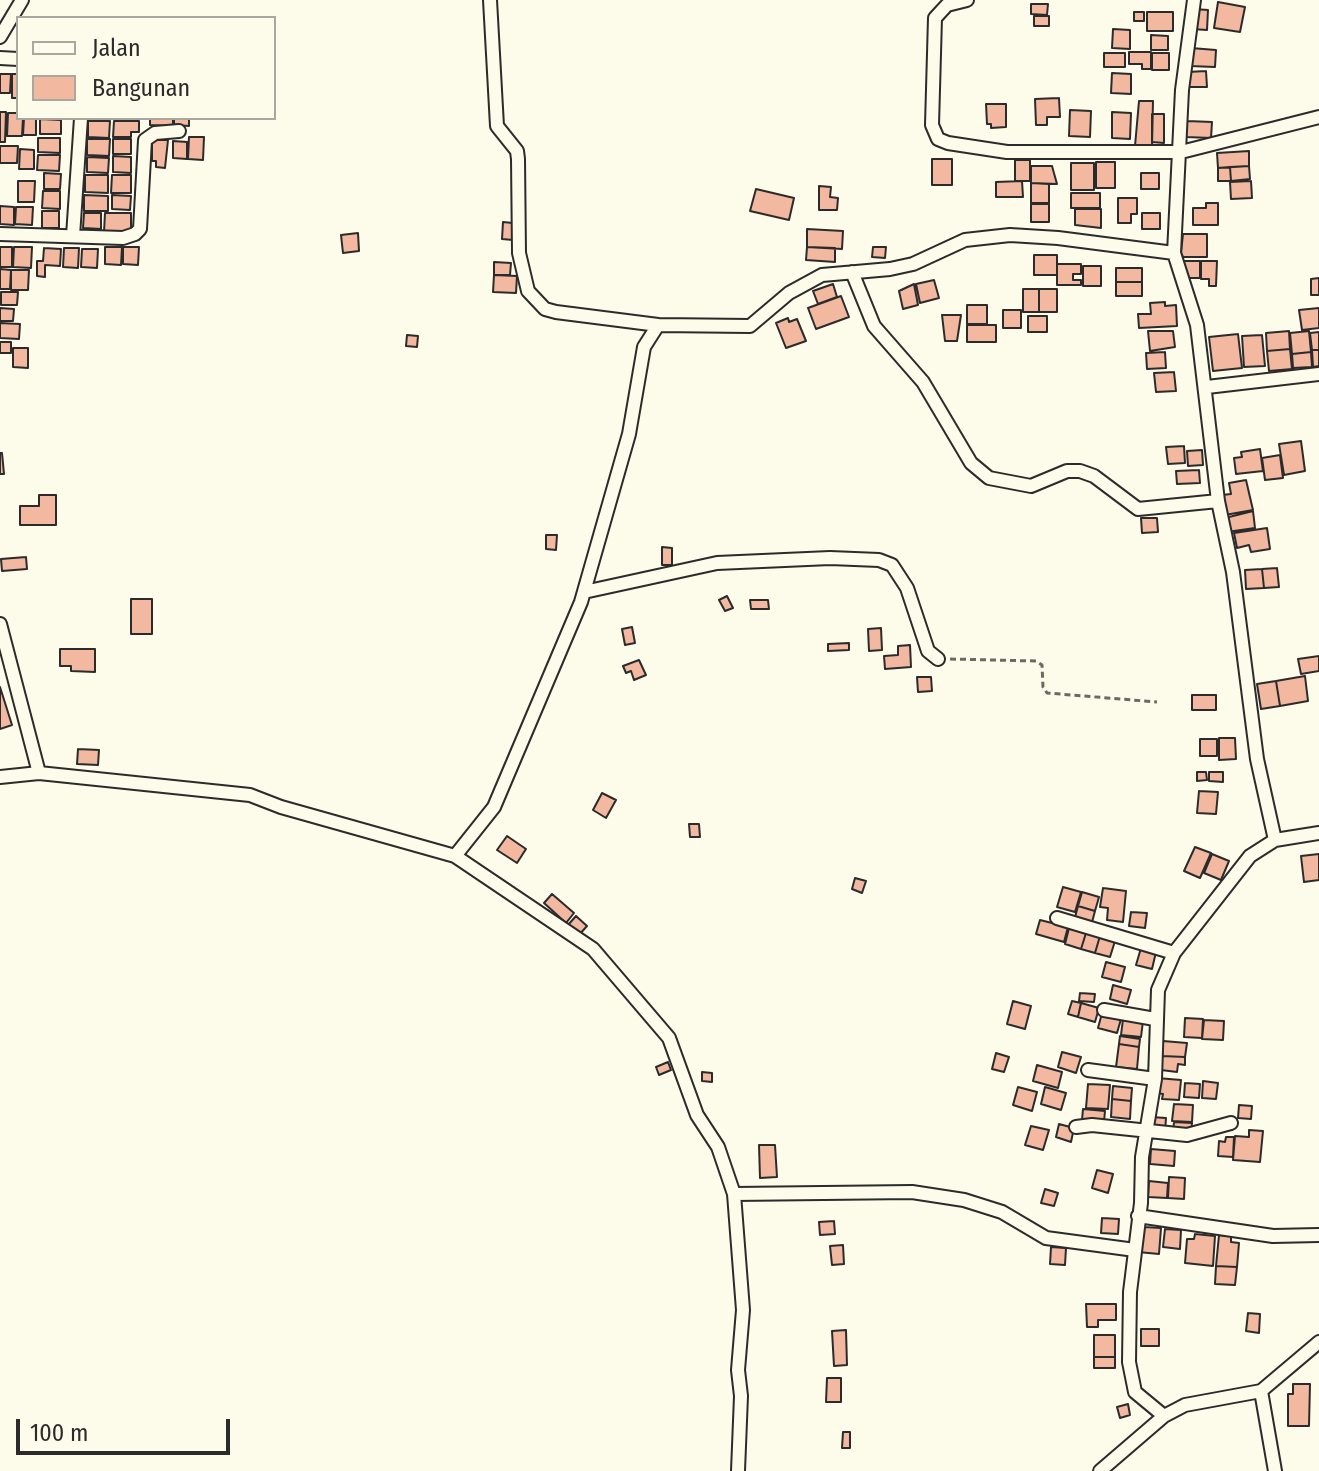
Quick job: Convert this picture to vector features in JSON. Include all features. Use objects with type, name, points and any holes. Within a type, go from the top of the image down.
[{"type":"street","points":[[0,37],[22,0]]},
{"type":"street","points":[[490,0],[497,126],[517,151],[519,253],[528,291],[545,309],[658,325],[750,326],[807,281],[822,275],[913,264],[965,240],[1010,235],[1086,240],[1174,253]]},
{"type":"street","points":[[967,0],[947,5],[935,18],[932,125],[938,139],[965,147],[1007,152],[1181,152],[1319,117]]},
{"type":"street","points":[[1194,0],[1182,90],[1174,253],[1193,309],[1207,387],[1218,501],[1233,572],[1257,759],[1275,840]]},
{"type":"street","points":[[73,236],[81,120]]},
{"type":"street","points":[[0,234],[123,238],[135,234],[140,229],[145,140],[155,133],[179,131]]},
{"type":"street","points":[[852,272],[874,326],[923,382],[971,463],[989,478],[1031,486],[1067,471],[1080,471],[1094,476],[1138,509],[1218,501]]},
{"type":"street","points":[[455,856],[494,807],[584,592],[629,434],[644,347],[658,325]]},
{"type":"street","points":[[1207,387],[1319,374]]},
{"type":"street","points":[[584,592],[717,563],[830,558],[879,560],[892,565],[907,588],[928,651],[938,659]]},
{"type":"street","points":[[0,624],[39,773]]},
{"type":"street","points":[[0,777],[39,773],[250,795],[281,807],[455,856],[593,949],[661,1027],[675,1051],[697,1115],[718,1147],[734,1194],[743,1310],[738,1370],[741,1396],[738,1471]]},
{"type":"street","points":[[1164,1416],[1140,1399],[1131,1386],[1130,1292],[1145,1132],[1155,1079],[1158,990],[1174,953],[1250,856],[1275,840],[1319,833]]},
{"type":"street","points":[[1057,918],[1174,953]]},
{"type":"street","points":[[1104,1010],[1155,1019]]},
{"type":"street","points":[[1088,1070],[1155,1079]]},
{"type":"street","points":[[1076,1127],[1092,1125],[1187,1135],[1231,1123]]},
{"type":"street","points":[[734,1194],[912,1192],[957,1199],[1002,1212],[1046,1238],[1135,1250]]},
{"type":"street","points":[[1138,1216],[1273,1236],[1319,1235]]},
{"type":"street","points":[[1100,1471],[1164,1416],[1185,1405],[1261,1391],[1319,1342]]},
{"type":"street","points":[[1261,1391],[1275,1471]]},
{"type":"path","points":[[938,659],[1036,661],[1042,665],[1043,687],[1047,693],[1157,702]]},
{"type":"building","points":[[1218,2],[1245,7],[1240,32],[1214,28]]},
{"type":"building","points":[[1031,4],[1048,4],[1047,15],[1031,14]]},
{"type":"building","points":[[1194,9],[1208,10],[1207,30],[1192,29]]},
{"type":"building","points":[[1134,12],[1144,12],[1144,21],[1134,21]]},
{"type":"building","points":[[1147,12],[1173,12],[1173,31],[1147,31]]},
{"type":"building","points":[[1034,16],[1049,16],[1049,26],[1034,26]]},
{"type":"building","points":[[1113,29],[1130,30],[1130,49],[1112,48]]},
{"type":"building","points":[[1151,35],[1168,36],[1168,50],[1151,50]]},
{"type":"building","points":[[1191,48],[1216,50],[1215,67],[1190,66]]},
{"type":"building","points":[[1129,52],[1151,52],[1151,69],[1142,69],[1142,64],[1129,64]]},
{"type":"building","points":[[1104,53],[1125,53],[1125,67],[1104,67]]},
{"type":"building","points":[[1152,53],[1169,53],[1169,70],[1152,70]]},
{"type":"building","points":[[1206,71],[1207,87],[1189,87],[1188,72]]},
{"type":"building","points":[[1112,73],[1131,74],[1131,94],[1111,93]]},
{"type":"building","points":[[0,74],[11,74],[10,93],[0,93]]},
{"type":"building","points":[[12,74],[16,74],[16,98],[12,98]]},
{"type":"building","points":[[1059,98],[1060,117],[1047,117],[1047,125],[1036,125],[1035,99]]},
{"type":"building","points":[[1139,101],[1153,101],[1152,146],[1135,146]]},
{"type":"building","points":[[986,104],[1006,104],[1006,127],[991,128],[991,124],[987,124]]},
{"type":"building","points":[[1070,110],[1091,111],[1090,137],[1069,136]]},
{"type":"building","points":[[0,112],[6,112],[5,142],[0,142]]},
{"type":"building","points":[[1112,112],[1131,113],[1130,139],[1112,138]]},
{"type":"building","points":[[8,113],[16,113],[16,120],[23,120],[22,136],[7,136]]},
{"type":"building","points":[[1152,114],[1164,114],[1164,143],[1152,142]]},
{"type":"building","points":[[24,120],[36,120],[36,135],[23,135]]},
{"type":"building","points":[[40,120],[61,120],[61,134],[40,134]]},
{"type":"building","points":[[150,120],[173,120],[173,126],[150,125]]},
{"type":"building","points":[[174,120],[189,120],[189,126],[174,125]]},
{"type":"building","points":[[88,121],[110,121],[109,138],[88,137]]},
{"type":"building","points":[[114,121],[139,121],[139,132],[131,132],[131,137],[113,137]]},
{"type":"building","points":[[1187,121],[1212,122],[1211,138],[1186,137]]},
{"type":"building","points":[[189,137],[204,137],[203,160],[188,159]]},
{"type":"building","points":[[38,138],[60,138],[60,153],[38,152]]},
{"type":"building","points":[[87,139],[110,139],[109,156],[87,155]]},
{"type":"building","points":[[113,139],[131,139],[131,154],[113,154]]},
{"type":"building","points":[[152,140],[168,140],[165,168],[156,167],[156,161],[152,161]]},
{"type":"building","points":[[173,141],[187,142],[187,159],[173,158]]},
{"type":"building","points":[[0,146],[18,146],[17,163],[0,163]]},
{"type":"building","points":[[20,149],[34,150],[34,169],[19,169]]},
{"type":"building","points":[[1249,151],[1249,166],[1218,168],[1217,153]]},
{"type":"building","points":[[38,155],[60,155],[59,171],[37,170]]},
{"type":"building","points":[[113,156],[131,157],[131,173],[113,172]]},
{"type":"building","points":[[87,157],[109,158],[108,173],[87,172]]},
{"type":"building","points":[[932,159],[952,159],[952,185],[932,185]]},
{"type":"building","points":[[1015,160],[1030,160],[1030,181],[1015,181]]},
{"type":"building","points":[[1096,162],[1115,162],[1115,188],[1096,188]]},
{"type":"building","points":[[1071,163],[1094,163],[1094,190],[1071,190]]},
{"type":"building","points":[[1031,166],[1052,166],[1057,184],[1031,183]]},
{"type":"building","points":[[1249,166],[1250,179],[1231,181],[1230,167]]},
{"type":"building","points":[[1230,167],[1231,181],[1218,181],[1218,168]]},
{"type":"building","points":[[44,173],[61,174],[60,189],[44,189]]},
{"type":"building","points":[[1141,173],[1159,173],[1159,189],[1141,189]]},
{"type":"building","points":[[85,175],[108,175],[108,193],[85,192]]},
{"type":"building","points":[[112,175],[131,175],[131,193],[111,193]]},
{"type":"building","points":[[18,181],[35,181],[34,202],[18,202]]},
{"type":"building","points":[[1022,181],[1023,197],[996,197],[996,182]]},
{"type":"building","points":[[1251,181],[1252,198],[1231,199],[1230,182]]},
{"type":"building","points":[[1031,183],[1049,184],[1049,203],[1031,203]]},
{"type":"building","points":[[819,186],[831,187],[830,197],[838,198],[837,210],[819,210]]},
{"type":"building","points":[[756,189],[794,198],[789,220],[750,211]]},
{"type":"building","points":[[43,191],[60,191],[60,209],[42,208]]},
{"type":"building","points":[[1071,193],[1100,193],[1100,208],[1071,208]]},
{"type":"building","points":[[84,195],[108,196],[108,211],[84,211]]},
{"type":"building","points":[[112,195],[131,196],[130,210],[112,209]]},
{"type":"building","points":[[1118,198],[1137,198],[1137,214],[1131,214],[1131,223],[1118,223]]},
{"type":"building","points":[[1206,203],[1218,203],[1218,225],[1193,225],[1193,208],[1206,208]]},
{"type":"building","points":[[1031,204],[1049,204],[1049,222],[1031,222]]},
{"type":"building","points":[[0,206],[14,207],[14,225],[0,224]]},
{"type":"building","points":[[16,207],[33,207],[32,225],[15,224]]},
{"type":"building","points":[[1075,209],[1101,209],[1101,228],[1075,225]]},
{"type":"building","points":[[42,211],[59,211],[59,228],[42,228]]},
{"type":"building","points":[[84,213],[101,213],[101,229],[83,228]]},
{"type":"building","points":[[105,213],[131,213],[131,233],[104,232]]},
{"type":"building","points":[[1142,213],[1160,213],[1160,229],[1142,229]]},
{"type":"building","points":[[503,222],[513,223],[513,240],[502,239]]},
{"type":"building","points":[[807,229],[843,231],[842,249],[807,247]]},
{"type":"building","points":[[358,233],[359,251],[343,253],[341,235]]},
{"type":"building","points":[[1183,234],[1207,234],[1207,257],[1183,257]]},
{"type":"building","points":[[0,247],[12,247],[12,267],[0,267]]},
{"type":"building","points":[[14,247],[32,247],[31,268],[13,267]]},
{"type":"building","points":[[105,247],[122,247],[121,265],[105,264]]},
{"type":"building","points":[[123,247],[139,247],[138,265],[123,264]]},
{"type":"building","points":[[807,247],[835,248],[835,262],[806,260]]},
{"type":"building","points":[[873,247],[886,247],[885,258],[872,257]]},
{"type":"building","points":[[44,248],[61,249],[60,266],[45,265],[45,277],[37,276],[37,261],[43,261]]},
{"type":"building","points":[[64,248],[79,248],[78,268],[63,267]]},
{"type":"building","points":[[82,249],[98,249],[97,268],[81,267]]},
{"type":"building","points":[[1034,255],[1057,255],[1057,275],[1034,275]]},
{"type":"building","points":[[1183,261],[1200,261],[1200,278],[1183,278]]},
{"type":"building","points":[[1201,261],[1217,261],[1216,286],[1209,286],[1209,279],[1201,279]]},
{"type":"building","points":[[494,262],[511,263],[510,275],[494,275]]},
{"type":"building","points":[[1057,264],[1081,264],[1081,274],[1073,274],[1073,280],[1081,280],[1081,285],[1057,285]]},
{"type":"building","points":[[1083,266],[1101,266],[1101,286],[1083,286]]},
{"type":"building","points":[[1116,268],[1142,268],[1142,282],[1116,282]]},
{"type":"building","points":[[0,269],[11,270],[10,289],[0,289]]},
{"type":"building","points":[[11,270],[29,270],[28,290],[11,290]]},
{"type":"building","points":[[494,275],[517,276],[516,293],[493,292]]},
{"type":"building","points":[[1319,278],[1319,295],[1311,295],[1311,279]]},
{"type":"building","points":[[934,280],[939,298],[920,303],[916,284]]},
{"type":"building","points":[[1116,282],[1142,282],[1142,296],[1116,296]]},
{"type":"building","points":[[833,284],[837,297],[818,304],[813,291]]},
{"type":"building","points":[[914,284],[918,305],[903,309],[899,291]]},
{"type":"building","points":[[1023,289],[1039,289],[1039,312],[1023,312]]},
{"type":"building","points":[[1039,289],[1057,289],[1057,312],[1039,312]]},
{"type":"building","points":[[1,292],[18,292],[17,305],[1,305]]},
{"type":"building","points":[[841,296],[849,317],[816,329],[808,308]]},
{"type":"building","points":[[1165,302],[1165,306],[1176,305],[1177,326],[1139,328],[1138,314],[1151,314],[1150,303]]},
{"type":"building","points":[[967,305],[987,305],[987,324],[967,324]]},
{"type":"building","points":[[0,308],[14,309],[13,321],[0,321]]},
{"type":"building","points":[[1319,308],[1319,328],[1302,330],[1299,310]]},
{"type":"building","points":[[1003,310],[1021,310],[1021,328],[1003,328]]},
{"type":"building","points":[[942,315],[961,315],[957,341],[945,341]]},
{"type":"building","points":[[1028,316],[1047,316],[1047,332],[1028,332]]},
{"type":"building","points":[[788,318],[789,322],[797,319],[806,341],[786,348],[776,323]]},
{"type":"building","points":[[0,323],[20,324],[19,339],[0,338]]},
{"type":"building","points":[[967,325],[996,325],[996,342],[967,342]]},
{"type":"building","points":[[1148,331],[1173,331],[1175,347],[1150,351]]},
{"type":"building","points":[[1289,331],[1290,349],[1267,351],[1266,333]]},
{"type":"building","points":[[1309,331],[1311,352],[1292,354],[1290,333]]},
{"type":"building","points":[[1319,332],[1319,350],[1312,350],[1310,333]]},
{"type":"building","points":[[1238,334],[1242,368],[1213,371],[1209,337]]},
{"type":"building","points":[[407,335],[418,336],[417,347],[406,346]]},
{"type":"building","points":[[1262,335],[1265,366],[1244,367],[1242,336]]},
{"type":"building","points":[[0,342],[11,342],[11,353],[0,353]]},
{"type":"building","points":[[13,348],[28,348],[28,368],[13,367]]},
{"type":"building","points":[[1290,349],[1292,369],[1269,371],[1267,351]]},
{"type":"building","points":[[1312,350],[1319,350],[1319,366],[1313,367]]},
{"type":"building","points":[[1165,352],[1166,368],[1147,369],[1146,353]]},
{"type":"building","points":[[1311,352],[1312,367],[1293,368],[1292,354]]},
{"type":"building","points":[[1174,372],[1176,391],[1156,392],[1154,373]]},
{"type":"building","points":[[1301,441],[1305,471],[1284,475],[1279,444]]},
{"type":"building","points":[[1184,446],[1185,463],[1168,464],[1166,447]]},
{"type":"building","points":[[1260,449],[1263,471],[1236,474],[1234,458],[1242,457],[1241,452]]},
{"type":"building","points":[[1202,450],[1203,465],[1188,466],[1187,451]]},
{"type":"building","points":[[2,453],[4,474],[0,474]]},
{"type":"building","points":[[1280,455],[1283,478],[1265,480],[1262,458]]},
{"type":"building","points":[[1199,470],[1200,483],[1177,484],[1176,471]]},
{"type":"building","points":[[1246,480],[1253,510],[1225,515],[1222,495],[1231,494],[1229,483]]},
{"type":"building","points":[[39,495],[56,495],[56,525],[20,525],[20,506],[39,506]]},
{"type":"building","points":[[1253,511],[1255,528],[1227,532],[1225,518]]},
{"type":"building","points":[[1141,518],[1157,518],[1158,532],[1142,533]]},
{"type":"building","points":[[1267,528],[1270,549],[1251,552],[1249,545],[1237,548],[1234,533]]},
{"type":"building","points":[[546,535],[557,535],[556,550],[546,549]]},
{"type":"building","points":[[662,547],[672,548],[672,565],[662,565]]},
{"type":"building","points":[[26,557],[27,569],[2,571],[1,559]]},
{"type":"building","points":[[1277,568],[1279,587],[1264,588],[1262,569]]},
{"type":"building","points":[[1262,569],[1264,588],[1246,589],[1245,570]]},
{"type":"building","points":[[727,596],[733,608],[725,611],[719,600]]},
{"type":"building","points":[[131,599],[152,599],[152,634],[131,634]]},
{"type":"building","points":[[750,600],[768,600],[769,609],[751,609]]},
{"type":"building","points":[[632,627],[635,643],[625,645],[622,629]]},
{"type":"building","points":[[881,628],[882,650],[869,651],[868,629]]},
{"type":"building","points":[[849,643],[849,650],[828,651],[828,644]]},
{"type":"building","points":[[910,645],[911,667],[885,669],[884,656],[898,655],[898,646]]},
{"type":"building","points":[[60,649],[95,649],[95,672],[71,671],[71,666],[60,666]]},
{"type":"building","points":[[1319,656],[1319,671],[1301,674],[1298,659]]},
{"type":"building","points":[[639,660],[646,675],[634,680],[631,671],[626,673],[623,666]]},
{"type":"building","points":[[1305,676],[1308,701],[1280,706],[1276,681]]},
{"type":"building","points":[[917,677],[931,677],[932,691],[918,692]]},
{"type":"building","points":[[1276,681],[1280,706],[1261,709],[1257,684]]},
{"type":"building","points":[[0,687],[12,725],[0,729]]},
{"type":"building","points":[[1192,695],[1216,695],[1216,710],[1192,710]]},
{"type":"building","points":[[1219,738],[1235,738],[1236,759],[1219,760]]},
{"type":"building","points":[[1200,739],[1217,739],[1217,756],[1200,756]]},
{"type":"building","points":[[78,749],[99,750],[98,765],[77,764]]},
{"type":"building","points":[[1197,772],[1206,772],[1207,780],[1197,781]]},
{"type":"building","points":[[1209,772],[1223,772],[1223,782],[1209,781]]},
{"type":"building","points":[[1199,791],[1218,792],[1216,814],[1197,813]]},
{"type":"building","points":[[602,793],[616,800],[606,818],[593,810]]},
{"type":"building","points":[[689,824],[699,824],[700,837],[690,837]]},
{"type":"building","points":[[507,836],[526,849],[517,863],[497,850]]},
{"type":"building","points":[[1195,847],[1211,853],[1200,878],[1184,871]]},
{"type":"building","points":[[1212,854],[1229,861],[1221,880],[1204,873]]},
{"type":"building","points":[[1319,854],[1319,880],[1304,882],[1301,856]]},
{"type":"building","points":[[855,878],[866,881],[862,893],[852,889]]},
{"type":"building","points":[[1063,887],[1081,892],[1075,912],[1057,907]]},
{"type":"building","points":[[1103,888],[1126,891],[1123,922],[1107,920],[1108,908],[1100,907]]},
{"type":"building","points":[[1082,892],[1099,897],[1095,911],[1078,906]]},
{"type":"building","points":[[552,894],[574,913],[566,923],[544,903]]},
{"type":"building","points":[[1078,906],[1095,911],[1091,926],[1074,921]]},
{"type":"building","points":[[1131,912],[1147,913],[1145,928],[1129,926]]},
{"type":"building","points":[[576,916],[587,926],[579,935],[568,925]]},
{"type":"building","points":[[1040,920],[1068,927],[1064,942],[1036,934]]},
{"type":"building","points":[[1069,928],[1086,933],[1081,949],[1065,944]]},
{"type":"building","points":[[1086,933],[1100,936],[1095,953],[1081,949]]},
{"type":"building","points":[[1100,936],[1115,941],[1110,957],[1095,953]]},
{"type":"building","points":[[1141,948],[1156,952],[1152,969],[1136,965]]},
{"type":"building","points":[[1106,962],[1125,967],[1121,982],[1102,977]]},
{"type":"building","points":[[1113,985],[1131,990],[1127,1004],[1110,999]]},
{"type":"building","points":[[1080,993],[1095,994],[1094,1002],[1079,1001]]},
{"type":"building","points":[[1013,1001],[1031,1006],[1025,1029],[1007,1024]]},
{"type":"building","points":[[1072,1001],[1081,1003],[1078,1017],[1068,1014]]},
{"type":"building","points":[[1081,1003],[1099,1008],[1095,1022],[1078,1017]]},
{"type":"building","points":[[1102,1013],[1121,1019],[1117,1033],[1098,1028]]},
{"type":"building","points":[[1185,1018],[1203,1019],[1202,1038],[1184,1037]]},
{"type":"building","points":[[1123,1019],[1143,1021],[1141,1037],[1121,1035]]},
{"type":"building","points":[[1204,1020],[1224,1021],[1223,1040],[1202,1039]]},
{"type":"building","points":[[1120,1036],[1140,1039],[1139,1047],[1119,1044]]},
{"type":"building","points":[[1163,1041],[1187,1043],[1185,1057],[1162,1056]]},
{"type":"building","points":[[1119,1044],[1139,1047],[1137,1069],[1116,1067]]},
{"type":"building","points":[[1062,1052],[1081,1057],[1076,1073],[1058,1067]]},
{"type":"building","points":[[996,1053],[1009,1057],[1004,1072],[992,1069]]},
{"type":"building","points":[[1162,1056],[1185,1057],[1185,1065],[1178,1064],[1177,1072],[1161,1070]]},
{"type":"building","points":[[668,1062],[671,1070],[659,1075],[656,1067]]},
{"type":"building","points":[[1037,1065],[1062,1072],[1058,1088],[1033,1081]]},
{"type":"building","points":[[702,1072],[712,1073],[712,1082],[702,1081]]},
{"type":"building","points":[[1157,1078],[1181,1080],[1179,1100],[1162,1099],[1163,1094],[1156,1093]]},
{"type":"building","points":[[1203,1081],[1218,1083],[1216,1099],[1202,1098]]},
{"type":"building","points":[[1185,1083],[1200,1084],[1199,1098],[1184,1097]]},
{"type":"building","points":[[1088,1084],[1110,1085],[1108,1109],[1086,1108]]},
{"type":"building","points":[[1113,1086],[1132,1088],[1131,1101],[1112,1099]]},
{"type":"building","points":[[1018,1087],[1037,1092],[1032,1111],[1013,1105]]},
{"type":"building","points":[[1045,1087],[1066,1093],[1061,1110],[1041,1104]]},
{"type":"building","points":[[1112,1099],[1131,1101],[1130,1119],[1111,1117]]},
{"type":"building","points":[[1174,1104],[1193,1105],[1192,1122],[1172,1121]]},
{"type":"building","points":[[1239,1105],[1252,1106],[1251,1119],[1238,1118]]},
{"type":"building","points":[[1083,1109],[1105,1111],[1104,1122],[1082,1120]]},
{"type":"building","points":[[1151,1117],[1166,1118],[1165,1132],[1150,1131]]},
{"type":"building","points":[[1174,1122],[1192,1123],[1191,1134],[1173,1132]]},
{"type":"building","points":[[1059,1124],[1074,1128],[1071,1142],[1056,1137]]},
{"type":"building","points":[[1031,1126],[1049,1130],[1043,1150],[1025,1145]]},
{"type":"building","points":[[1249,1130],[1263,1131],[1260,1162],[1233,1160],[1235,1136],[1249,1137]]},
{"type":"building","points":[[1226,1137],[1234,1137],[1233,1157],[1218,1156],[1219,1141],[1225,1142]]},
{"type":"building","points":[[759,1145],[775,1145],[777,1177],[760,1178]]},
{"type":"building","points":[[1151,1149],[1175,1151],[1174,1166],[1150,1164]]},
{"type":"building","points":[[1097,1170],[1113,1174],[1108,1193],[1092,1188]]},
{"type":"building","points":[[1169,1177],[1185,1178],[1184,1199],[1168,1198]]},
{"type":"building","points":[[1149,1181],[1168,1183],[1167,1198],[1148,1197]]},
{"type":"building","points":[[1045,1189],[1058,1193],[1054,1206],[1041,1203]]},
{"type":"building","points":[[1102,1218],[1119,1219],[1118,1234],[1101,1233]]},
{"type":"building","points":[[834,1221],[835,1234],[820,1235],[819,1222]]},
{"type":"building","points":[[1144,1227],[1161,1228],[1159,1254],[1138,1252]]},
{"type":"building","points":[[1165,1229],[1181,1230],[1180,1249],[1163,1247]]},
{"type":"building","points":[[1195,1234],[1215,1236],[1213,1266],[1185,1263],[1187,1239],[1194,1239]]},
{"type":"building","points":[[1219,1235],[1231,1236],[1231,1242],[1239,1243],[1237,1267],[1216,1266]]},
{"type":"building","points":[[843,1245],[844,1264],[832,1265],[830,1246]]},
{"type":"building","points":[[1051,1247],[1066,1248],[1065,1265],[1050,1264]]},
{"type":"building","points":[[1216,1266],[1237,1267],[1235,1285],[1215,1284]]},
{"type":"building","points":[[1086,1304],[1116,1304],[1116,1320],[1098,1320],[1098,1327],[1087,1327]]},
{"type":"building","points":[[1248,1313],[1260,1314],[1259,1333],[1246,1331]]},
{"type":"building","points":[[1141,1329],[1159,1329],[1159,1346],[1141,1346]]},
{"type":"building","points":[[846,1330],[847,1365],[834,1366],[832,1331]]},
{"type":"building","points":[[1094,1335],[1115,1335],[1115,1357],[1094,1357]]},
{"type":"building","points":[[1094,1357],[1115,1357],[1115,1368],[1094,1368]]},
{"type":"building","points":[[827,1378],[841,1378],[841,1402],[826,1402]]},
{"type":"building","points":[[1293,1384],[1310,1384],[1309,1426],[1288,1426],[1288,1394],[1293,1394]]},
{"type":"building","points":[[1128,1404],[1130,1415],[1120,1418],[1117,1407]]},
{"type":"building","points":[[843,1432],[850,1432],[850,1448],[842,1448]]}]
